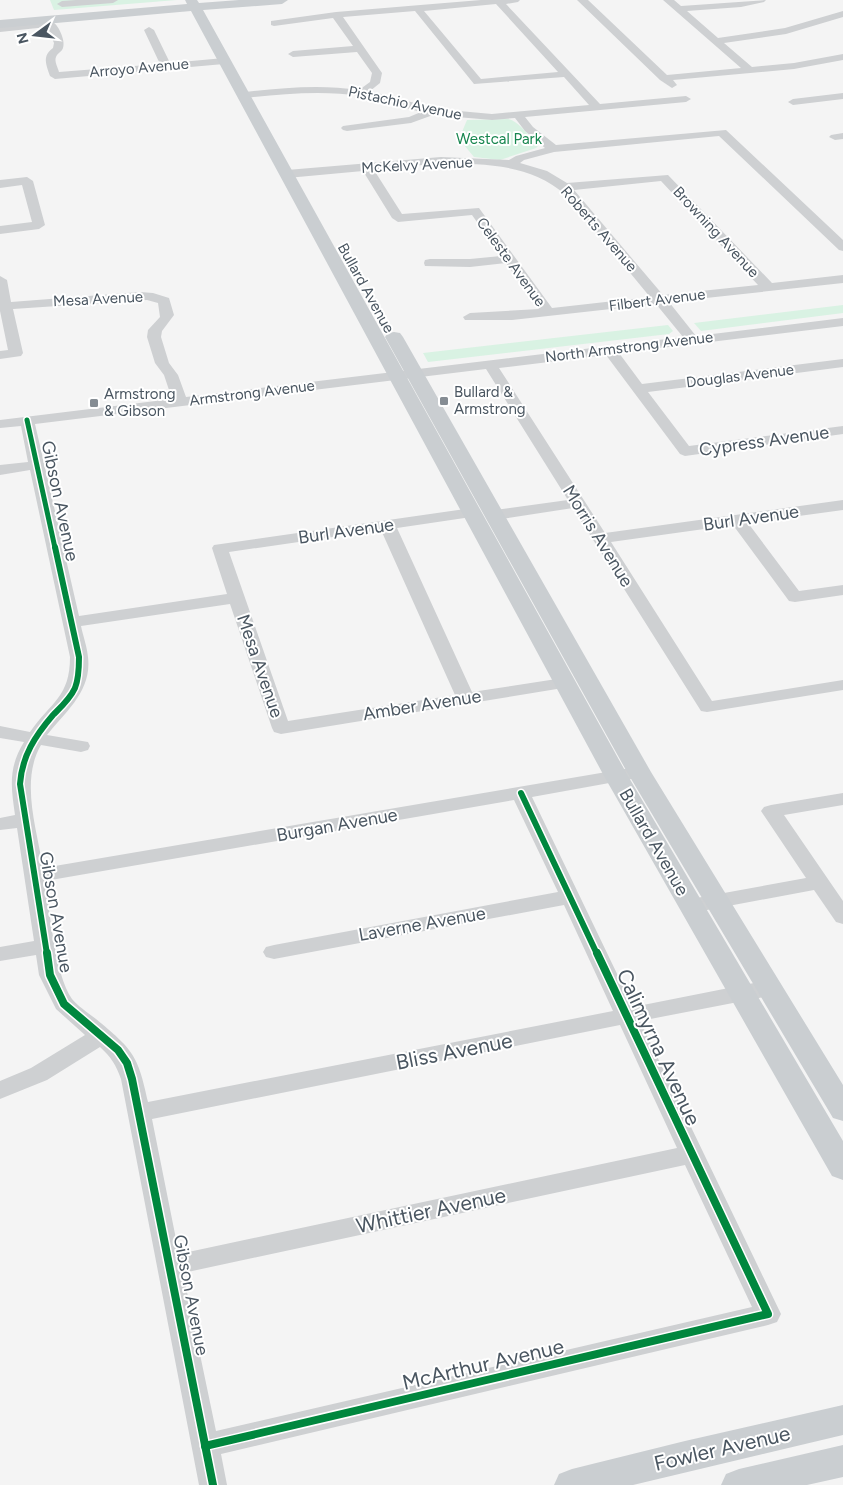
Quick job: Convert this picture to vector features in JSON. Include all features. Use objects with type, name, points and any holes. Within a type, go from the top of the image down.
[{"type":"main road","points":[[0,24],[226,0]]},
{"type":"main road","points":[[0,19],[200,3],[282,0]]},
{"type":"main road","name":"Bullard Avenue","points":[[200,3],[224,60],[249,88]]},
{"type":"main road","name":"Bullard Avenue","points":[[200,3],[249,88],[294,174],[483,514],[564,683],[716,901],[843,1110]]},
{"type":"main road","name":"Bullard Avenue","points":[[294,174],[336,234]]},
{"type":"main road","name":"Bullard Avenue","points":[[385,321],[406,374]]},
{"type":"main road","name":"Bullard Avenue","points":[[483,514],[524,569],[691,906],[843,1168]]},
{"type":"main road","name":"Fowler Avenue","points":[[572,1485],[684,1456],[843,1420]]},
{"type":"main road","points":[[739,1485],[843,1461]]},
{"type":"street","points":[[62,4],[106,0]]},
{"type":"street","points":[[274,23],[336,14],[515,0]]},
{"type":"street","points":[[582,0],[664,78],[794,66],[843,58]]},
{"type":"street","points":[[668,0],[750,70]]},
{"type":"street","points":[[679,10],[741,4],[761,0]]},
{"type":"street","points":[[498,2],[597,107]]},
{"type":"street","points":[[417,8],[478,82],[566,74]]},
{"type":"street","points":[[336,14],[375,69],[378,78],[371,87],[362,93]]},
{"type":"street","points":[[715,41],[771,34],[806,27],[843,14]]},
{"type":"street","name":"Arroyo Avenue","points":[[0,29],[52,24],[59,44],[58,49],[51,54],[50,59],[55,76],[224,60]]},
{"type":"street","points":[[149,30],[166,66]]},
{"type":"street","points":[[293,54],[360,49]]},
{"type":"street","name":"Pistachio Avenue","points":[[249,88],[316,89],[362,93],[433,111],[471,116],[518,115],[686,99],[664,78]]},
{"type":"street","points":[[793,102],[843,96]]},
{"type":"street","points":[[347,128],[411,120],[433,111]]},
{"type":"street","points":[[518,115],[529,128],[553,149]]},
{"type":"street","points":[[510,165],[520,158],[553,149],[722,132],[843,247]]},
{"type":"street","name":"McKelvy Avenue","points":[[294,174],[441,160],[480,161],[510,165]]},
{"type":"street","name":"Roberts Avenue","points":[[510,165],[542,174],[565,187],[692,339]]},
{"type":"street","name":"Celeste Avenue","points":[[367,167],[398,218],[475,211],[548,312]]},
{"type":"street","name":"Browning Avenue","points":[[565,187],[664,177],[768,287]]},
{"type":"street","points":[[0,184],[27,181],[39,226],[0,230]]},
{"type":"street","points":[[430,264],[470,264],[510,260]]},
{"type":"street","name":"Filbert Avenue","points":[[470,317],[512,316],[843,279]]},
{"type":"street","points":[[0,280],[16,353],[0,355]]},
{"type":"street","name":"Mesa Avenue","points":[[6,306],[75,299],[139,296],[161,299],[164,301],[168,319],[158,326],[153,333],[162,363],[171,375],[180,401]]},
{"type":"street","name":"North Armstrong Avenue","points":[[406,374],[843,322]]},
{"type":"street","points":[[609,350],[638,389]]},
{"type":"street","name":"Douglas Avenue","points":[[638,389],[843,363]]},
{"type":"street","name":"Morris Avenue","points":[[490,364],[706,707],[843,685]]},
{"type":"street","name":"Armstrong Avenue","points":[[0,424],[406,374]]},
{"type":"street","name":"Cypress Avenue","points":[[638,389],[685,451],[843,430]]},
{"type":"street","name":"Gibson Avenue","points":[[27,420],[79,657],[79,674],[73,692],[35,738],[26,752],[20,767],[20,784],[50,975],[64,1004],[102,1035],[118,1050],[127,1063],[170,1266],[213,1485]]},
{"type":"street","points":[[0,470],[37,465]]},
{"type":"street","name":"Burl Avenue","points":[[220,548],[577,503]]},
{"type":"street","name":"Burl Avenue","points":[[599,539],[843,505]]},
{"type":"street","points":[[737,520],[795,597],[843,590]]},
{"type":"street","points":[[386,526],[466,699]]},
{"type":"street","name":"Mesa Avenue","points":[[220,548],[281,728]]},
{"type":"street","points":[[72,622],[237,598]]},
{"type":"street","name":"Amber Avenue","points":[[281,728],[564,683]]},
{"type":"street","points":[[0,732],[82,746]]},
{"type":"street","name":"Burgan Avenue","points":[[34,876],[627,774]]},
{"type":"street","name":"Calimyrna Avenue","points":[[521,793],[768,1314]]},
{"type":"street","points":[[843,799],[771,811],[843,917]]},
{"type":"street","points":[[0,824],[26,820]]},
{"type":"street","points":[[691,906],[819,882]]},
{"type":"street","name":"Laverne Avenue","points":[[274,952],[570,897]]},
{"type":"street","points":[[0,954],[46,946]]},
{"type":"street","name":"Bliss Avenue","points":[[138,1112],[769,988]]},
{"type":"street","points":[[0,1090],[39,1074],[102,1035]]},
{"type":"street","name":"Whittier Avenue","points":[[170,1266],[692,1154]]},
{"type":"street","name":"McArthur Avenue","points":[[205,1446],[768,1314]]},
{"type":"green space","points":[[50,0],[177,0],[54,10]]},
{"type":"green space","name":"Westcal Park","points":[[508,119],[520,126],[539,145],[536,148],[500,160],[474,157],[459,139],[467,120]]},
{"type":"green space","points":[[843,305],[843,313],[701,331],[694,323]]},
{"type":"green space","points":[[668,325],[673,331],[669,334],[428,362],[423,353]]},
{"type":"cycle path","points":[[27,420],[79,657],[78,679],[75,687],[67,701],[34,739],[23,764],[20,784],[50,975],[64,1004],[118,1050],[127,1063],[132,1079],[213,1485]]},
{"type":"cycle path","points":[[205,1446],[768,1314],[521,793]]},
{"type":"place","name":"Bullard & Armstrong","points":[[444,401]]},
{"type":"place","name":"Armstrong & Gibson","points":[[94,403]]}]
